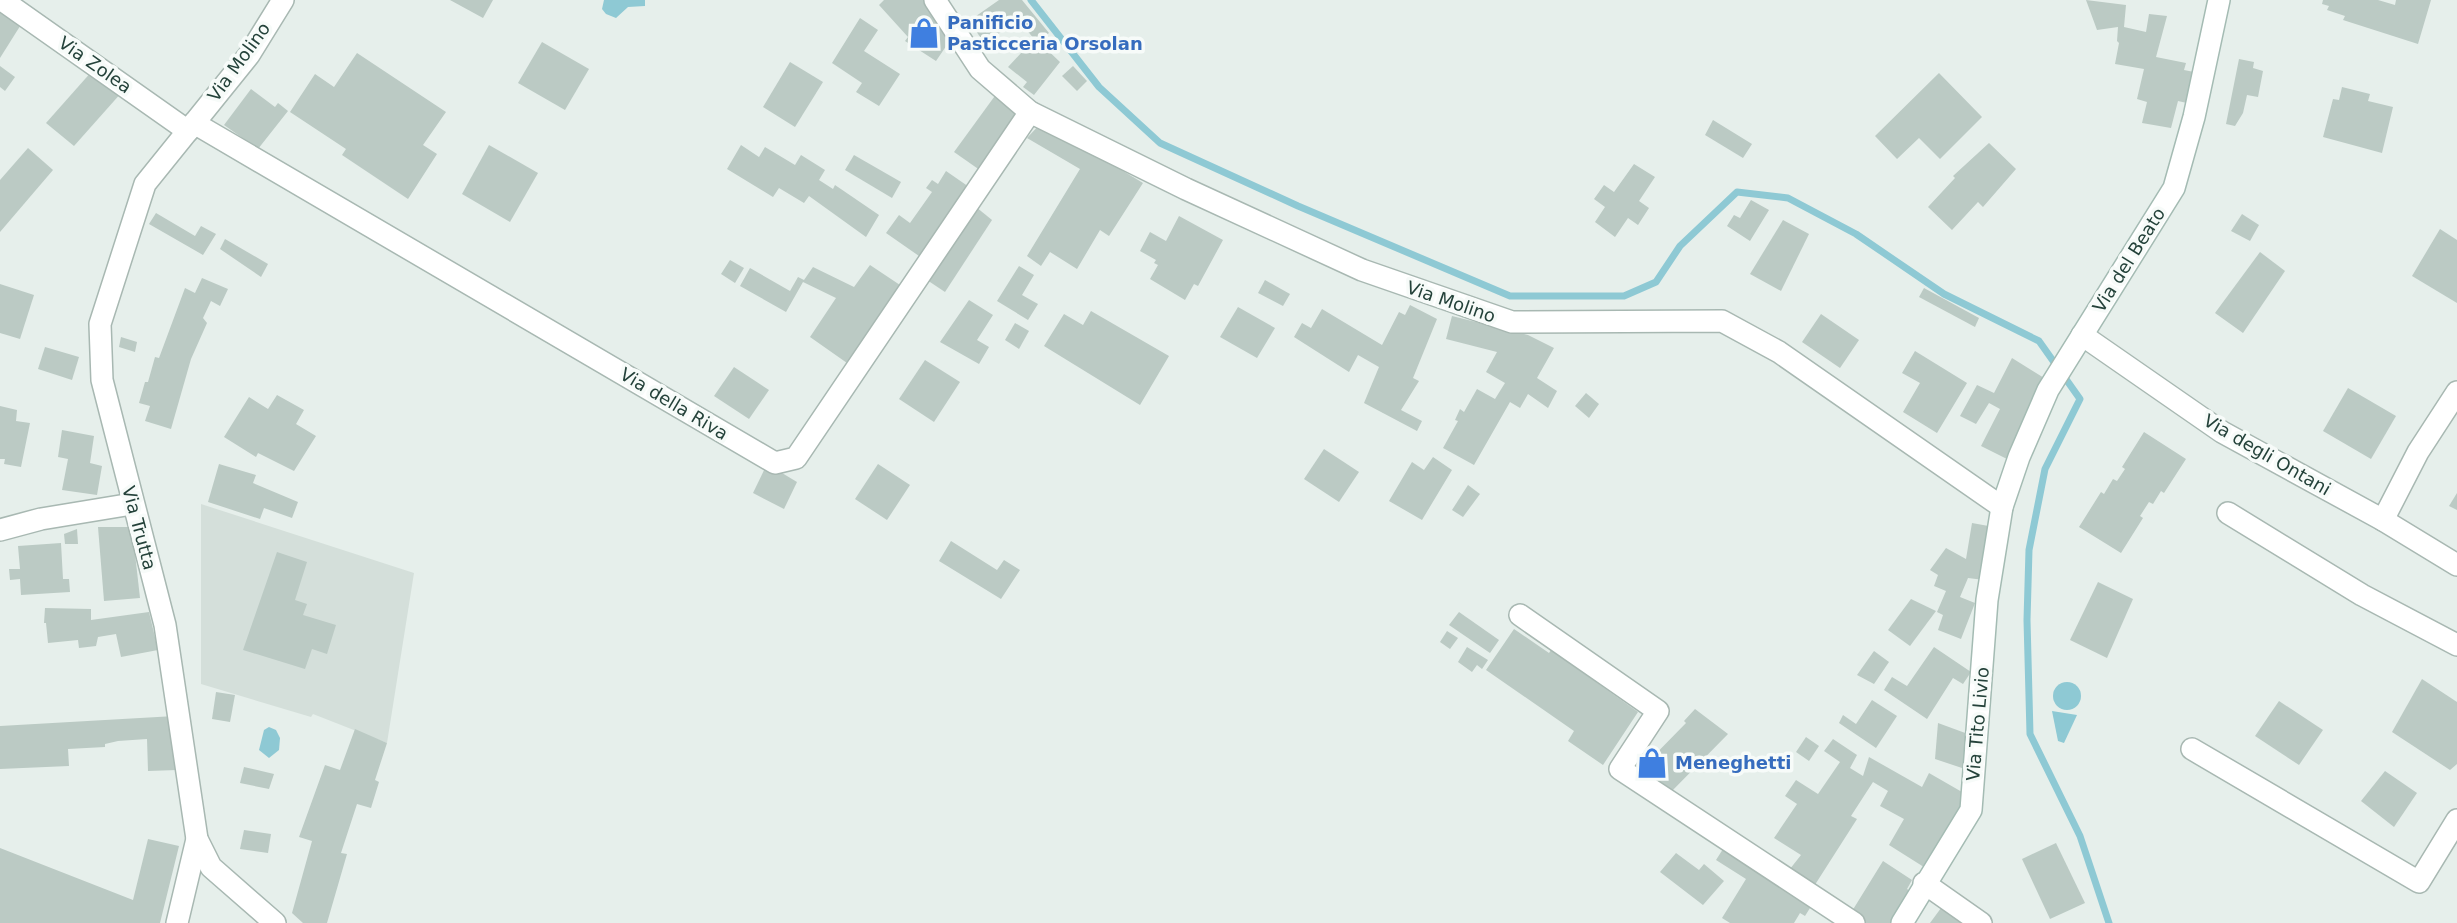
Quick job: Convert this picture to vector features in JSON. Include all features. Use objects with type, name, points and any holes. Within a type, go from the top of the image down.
[{"type":"street","name":"Via Zolea","points":[[2,0],[191,127]]},
{"type":"street","name":"Via Molino","points":[[191,127],[249,55],[283,0]]},
{"type":"street","name":"Via Molino","points":[[935,0],[979,69],[1030,112],[1186,189],[1363,270],[1512,322],[1722,321],[1779,352],[2003,507]]},
{"type":"street","name":"Via del Beato","points":[[2003,507],[2048,390],[2174,188],[2194,117],[2218,0]]},
{"type":"street","name":"Via della Riva","points":[[191,127],[561,335],[775,463],[796,458],[1030,112]]},
{"type":"street","name":"Via Trutta","points":[[191,127],[145,184],[100,324],[102,380],[132,504],[166,625],[197,839],[211,867],[242,898],[275,923]]},
{"type":"street","name":"Via degli Ontani","points":[[2082,335],[2222,432],[2383,520],[2457,565]]},
{"type":"street","points":[[2383,520],[2418,452],[2457,392]]},
{"type":"street","points":[[0,530],[41,519],[132,504]]},
{"type":"street","name":"Via Tito Livio","points":[[1902,923],[1971,810],[1987,600],[2003,507]]},
{"type":"street","points":[[2228,513],[2362,594],[2457,646]]},
{"type":"street","points":[[1520,615],[1658,711],[1620,769],[1854,923]]},
{"type":"street","points":[[2192,749],[2419,882],[2457,820]]},
{"type":"street","points":[[177,923],[197,839]]},
{"type":"street","points":[[1924,883],[1981,923]]},
{"type":"shaded area","points":[[201,504],[414,573],[387,743],[313,714],[311,717],[201,684]]},
{"type":"water","points":[[604,0],[645,0],[645,6],[628,7],[616,18],[602,9]]},
{"type":"water","points":[[2067,682],[2077,686],[2081,696],[2077,706],[2067,710],[2057,706],[2053,696],[2057,686]]},
{"type":"water","points":[[2052,711],[2077,715],[2064,743],[2058,741]]},
{"type":"water","points":[[269,727],[276,730],[280,738],[279,750],[269,758],[259,750],[264,730]]},
{"type":"building","points":[[450,0],[493,0],[483,18]]},
{"type":"building","points":[[884,0],[930,0],[953,36],[936,61],[905,41],[908,37],[879,5]]},
{"type":"building","points":[[999,0],[1022,0],[1049,33],[1038,41],[1060,62],[1034,95],[1023,87],[1027,82],[1008,67],[1034,39],[1018,19],[985,44],[969,21]]},
{"type":"building","points":[[2086,0],[2126,5],[2124,27],[2146,32],[2149,14],[2167,16],[2156,57],[2186,63],[2184,70],[2194,72],[2187,103],[2178,101],[2171,128],[2142,123],[2147,102],[2137,99],[2144,69],[2115,64],[2119,43],[2118,27],[2097,30]]},
{"type":"building","points":[[2323,0],[2378,0],[2395,5],[2396,0],[2431,0],[2418,44],[2343,20],[2345,16],[2327,10],[2329,6],[2322,4]]},
{"type":"building","points":[[0,8],[22,23],[0,58]]},
{"type":"building","points":[[860,18],[878,30],[864,51],[900,74],[879,106],[856,92],[862,83],[832,63]]},
{"type":"building","points":[[542,42],[589,69],[565,110],[518,83]]},
{"type":"building","points":[[357,53],[446,112],[423,145],[437,154],[408,199],[342,155],[346,149],[290,112],[315,74],[334,87]]},
{"type":"building","points":[[2239,59],[2254,62],[2253,68],[2263,71],[2258,97],[2247,95],[2243,113],[2235,126],[2226,124]]},
{"type":"building","points":[[790,62],[823,82],[795,127],[763,107]]},
{"type":"building","points":[[0,66],[15,77],[5,91],[0,87]]},
{"type":"building","points":[[1073,66],[1087,81],[1077,91],[1062,76]]},
{"type":"building","points":[[93,70],[122,92],[74,146],[46,123]]},
{"type":"building","points":[[1939,73],[1982,117],[1940,159],[1919,138],[1897,159],[1875,136]]},
{"type":"building","points":[[2342,87],[2370,94],[2368,101],[2393,107],[2382,153],[2323,137],[2333,99],[2339,100]]},
{"type":"building","points":[[251,89],[275,107],[278,103],[288,111],[258,149],[224,125]]},
{"type":"building","points":[[997,93],[1023,111],[984,173],[954,152]]},
{"type":"building","points":[[1713,120],[1752,144],[1743,158],[1705,135]]},
{"type":"building","points":[[1042,122],[1143,183],[1109,236],[1100,230],[1077,269],[1050,252],[1041,266],[1027,256],[1080,169],[1027,138]]},
{"type":"building","points":[[1989,143],[2016,169],[1983,207],[1978,202],[1952,230],[1928,207],[1955,178],[1953,176]]},
{"type":"building","points":[[489,145],[538,173],[510,222],[462,194]]},
{"type":"building","points":[[741,145],[759,157],[765,147],[795,165],[801,155],[825,170],[819,180],[833,189],[835,185],[879,215],[866,237],[809,196],[804,203],[779,188],[773,197],[727,169]]},
{"type":"building","points":[[28,148],[53,170],[0,232],[0,180]]},
{"type":"building","points":[[854,155],[901,182],[892,198],[845,170]]},
{"type":"building","points":[[1634,164],[1655,177],[1639,201],[1649,208],[1638,225],[1628,218],[1615,237],[1595,222],[1605,207],[1594,199],[1604,185],[1614,192]]},
{"type":"building","points":[[946,171],[972,189],[936,241],[932,238],[919,256],[886,233],[899,215],[910,223],[932,192],[926,188],[932,180],[938,184]]},
{"type":"building","points":[[1751,200],[1769,210],[1750,241],[1727,226],[1734,215],[1740,218]]},
{"type":"building","points":[[976,207],[992,220],[945,292],[927,280]]},
{"type":"building","points":[[156,213],[195,236],[201,226],[216,234],[203,255],[149,224]]},
{"type":"building","points":[[2242,214],[2259,225],[2250,241],[2231,231]]},
{"type":"building","points":[[1179,216],[1223,240],[1198,286],[1194,284],[1185,300],[1150,279],[1158,265],[1154,263],[1156,260],[1140,251],[1150,232],[1166,241]]},
{"type":"building","points":[[1783,220],[1809,234],[1781,291],[1750,274]]},
{"type":"building","points":[[2440,229],[2457,240],[2457,303],[2412,276]]},
{"type":"building","points":[[225,239],[268,264],[261,277],[220,249]]},
{"type":"building","points":[[2260,252],[2285,271],[2243,333],[2215,313]]},
{"type":"building","points":[[730,260],[744,268],[735,283],[721,274]]},
{"type":"building","points":[[870,265],[900,285],[847,363],[810,337],[836,298],[803,282],[786,312],[740,286],[750,268],[790,291],[798,277],[804,280],[813,267],[854,287]]},
{"type":"building","points":[[1019,266],[1034,275],[1022,295],[1038,304],[1028,320],[997,301]]},
{"type":"building","points":[[202,278],[228,289],[220,306],[211,301],[203,318],[207,323],[191,359],[171,429],[145,421],[150,406],[139,403],[155,357],[159,358],[185,288],[195,293]]},
{"type":"building","points":[[1265,280],[1290,294],[1283,306],[1258,293]]},
{"type":"building","points":[[0,284],[34,295],[20,339],[0,333]]},
{"type":"building","points":[[1924,288],[1979,318],[1975,327],[1919,297]]},
{"type":"building","points":[[969,300],[993,315],[977,340],[989,347],[979,364],[940,342]]},
{"type":"building","points":[[1410,305],[1437,319],[1413,378],[1419,381],[1401,410],[1422,421],[1417,431],[1364,403],[1379,367],[1358,355],[1349,372],[1294,337],[1302,323],[1311,328],[1322,309],[1382,345],[1399,312],[1405,315]]},
{"type":"building","points":[[1238,307],[1275,328],[1257,358],[1220,337]]},
{"type":"building","points":[[1091,311],[1169,356],[1140,405],[1044,346],[1064,314],[1083,325]]},
{"type":"building","points":[[1821,314],[1859,340],[1840,368],[1802,342]]},
{"type":"building","points":[[1452,316],[1528,335],[1554,348],[1537,378],[1557,391],[1548,408],[1528,394],[1520,408],[1510,402],[1474,465],[1443,448],[1458,421],[1455,420],[1460,409],[1464,412],[1477,389],[1495,399],[1505,383],[1486,372],[1497,352],[1446,339]]},
{"type":"building","points":[[1015,323],[1029,331],[1019,349],[1005,340]]},
{"type":"building","points":[[121,337],[137,342],[135,352],[119,347]]},
{"type":"building","points":[[45,347],[79,357],[72,380],[38,369]]},
{"type":"building","points":[[1915,351],[1967,383],[1937,433],[1903,412],[1920,383],[1902,373]]},
{"type":"building","points":[[2012,358],[2049,381],[2009,460],[1981,446],[2000,409],[1989,403],[1976,424],[1960,416],[1977,385],[1994,393]]},
{"type":"building","points":[[925,360],[960,382],[934,422],[899,399]]},
{"type":"building","points":[[734,367],[769,390],[749,419],[714,396]]},
{"type":"building","points":[[2348,388],[2396,416],[2371,459],[2323,431]]},
{"type":"building","points":[[1586,393],[1599,404],[1589,418],[1575,406]]},
{"type":"building","points":[[277,395],[304,410],[296,424],[316,436],[294,471],[258,453],[256,457],[224,437],[249,397],[268,409]]},
{"type":"building","points":[[0,406],[17,410],[16,421],[30,423],[21,467],[4,464],[5,459],[0,459]]},
{"type":"building","points":[[62,430],[94,436],[90,463],[102,466],[97,495],[62,490],[68,459],[58,457]]},
{"type":"building","points":[[2144,432],[2186,459],[2164,493],[2161,491],[2153,504],[2149,502],[2140,516],[2143,518],[2121,553],[2079,527],[2101,492],[2104,494],[2113,479],[2117,481],[2125,469],[2122,467]]},
{"type":"building","points":[[1324,449],[1359,472],[1339,502],[1304,479]]},
{"type":"building","points":[[1433,457],[1452,470],[1422,520],[1389,501],[1412,462],[1424,470]]},
{"type":"building","points":[[219,464],[256,475],[253,483],[298,502],[292,518],[264,508],[260,519],[208,502]]},
{"type":"building","points":[[767,464],[797,482],[784,509],[753,493]]},
{"type":"building","points":[[878,464],[910,485],[887,520],[855,499]]},
{"type":"building","points":[[1468,485],[1480,494],[1463,517],[1452,510]]},
{"type":"building","points":[[2457,493],[2457,510],[2449,506]]},
{"type":"building","points":[[1972,523],[1994,527],[1984,580],[1968,578],[1960,597],[1975,603],[1961,639],[1938,630],[1943,615],[1937,612],[1946,591],[1934,586],[1938,575],[1930,570],[1946,548],[1966,559]]},
{"type":"building","points":[[98,527],[132,527],[140,598],[104,601]]},
{"type":"building","points":[[77,529],[78,544],[65,544],[64,534]]},
{"type":"building","points":[[951,541],[997,570],[1004,560],[1020,570],[1001,599],[939,561]]},
{"type":"building","points":[[61,543],[63,579],[69,579],[70,592],[21,595],[20,579],[10,580],[9,569],[20,569],[18,546]]},
{"type":"building","points":[[277,552],[307,562],[295,600],[307,604],[303,615],[336,625],[327,654],[312,649],[305,669],[243,650]]},
{"type":"building","points":[[2098,582],[2133,599],[2107,658],[2070,640]]},
{"type":"building","points":[[1911,599],[1936,611],[1910,646],[1888,630]]},
{"type":"building","points":[[45,608],[91,609],[91,620],[149,612],[158,650],[121,657],[116,634],[98,637],[96,646],[79,648],[78,640],[48,643],[44,623]]},
{"type":"building","points":[[1459,612],[1499,640],[1490,653],[1449,625]]},
{"type":"building","points":[[1514,629],[1549,653],[1551,650],[1638,712],[1603,765],[1568,741],[1574,731],[1486,670]]},
{"type":"building","points":[[1447,631],[1458,638],[1450,649],[1440,642]]},
{"type":"building","points":[[1467,647],[1488,660],[1482,669],[1477,665],[1472,672],[1458,662]]},
{"type":"building","points":[[1934,647],[1971,672],[1963,684],[1953,678],[1927,719],[1884,690],[1892,677],[1907,686]]},
{"type":"building","points":[[1874,651],[1889,662],[1874,684],[1857,675]]},
{"type":"building","points":[[2422,679],[2457,702],[2457,764],[2450,770],[2392,732]]},
{"type":"building","points":[[216,692],[235,695],[230,722],[212,719]]},
{"type":"building","points":[[1872,700],[1897,716],[1876,748],[1839,723],[1843,715],[1856,724]]},
{"type":"building","points":[[2279,701],[2323,730],[2299,765],[2255,736]]},
{"type":"building","points":[[1695,709],[1728,734],[1670,793],[1639,771],[1686,723],[1684,721]]},
{"type":"building","points":[[175,716],[177,770],[148,771],[147,739],[118,741],[105,744],[105,747],[68,749],[69,766],[0,769],[0,726]]},
{"type":"building","points":[[1938,723],[1968,734],[1965,769],[1935,759]]},
{"type":"building","points":[[355,729],[387,743],[375,780],[379,782],[371,808],[357,804],[341,853],[347,854],[327,923],[303,923],[292,913],[312,841],[299,837],[325,765],[340,770]]},
{"type":"building","points":[[1806,737],[1819,746],[1809,761],[1796,752]]},
{"type":"building","points":[[1833,739],[1857,755],[1850,768],[1863,776],[1869,757],[1922,787],[1929,773],[1962,792],[1960,809],[1927,869],[1889,845],[1904,819],[1880,806],[1888,791],[1873,782],[1851,816],[1857,819],[1811,891],[1786,874],[1801,855],[1774,838],[1797,804],[1785,796],[1796,780],[1818,794],[1840,762],[1824,751]]},
{"type":"building","points":[[244,767],[274,774],[269,789],[240,783]]},
{"type":"building","points":[[2385,771],[2417,793],[2394,827],[2361,801]]},
{"type":"building","points":[[244,830],[271,834],[268,853],[240,849]]},
{"type":"building","points":[[148,839],[179,846],[160,923],[0,923],[0,848],[133,900]]},
{"type":"building","points":[[2056,843],[2085,903],[2050,919],[2022,859]]},
{"type":"building","points":[[1723,849],[1797,896],[1810,908],[1805,916],[1800,913],[1794,923],[1730,923],[1722,918],[1746,879],[1716,860]]},
{"type":"building","points":[[1676,853],[1699,870],[1704,864],[1724,881],[1703,905],[1660,872]]},
{"type":"building","points":[[1883,861],[1912,880],[1907,889],[1910,891],[1890,923],[1860,923],[1849,916]]},
{"type":"building","points":[[1944,904],[1966,923],[1930,923]]},
{"type":"waterway","points":[[1031,0],[1099,87],[1160,143],[1298,206],[1510,296],[1624,296],[1656,282],[1680,246],[1737,192],[1788,198],[1856,234],[1944,294],[2039,341],[2080,399],[2045,469],[2029,550],[2027,620],[2030,734],[2080,836],[2109,923]]},
{"type":"place","name":"Panificio Pasticceria Orsolan","points":[[924,33]]},
{"type":"place","name":"Meneghetti","points":[[1652,763]]}]
